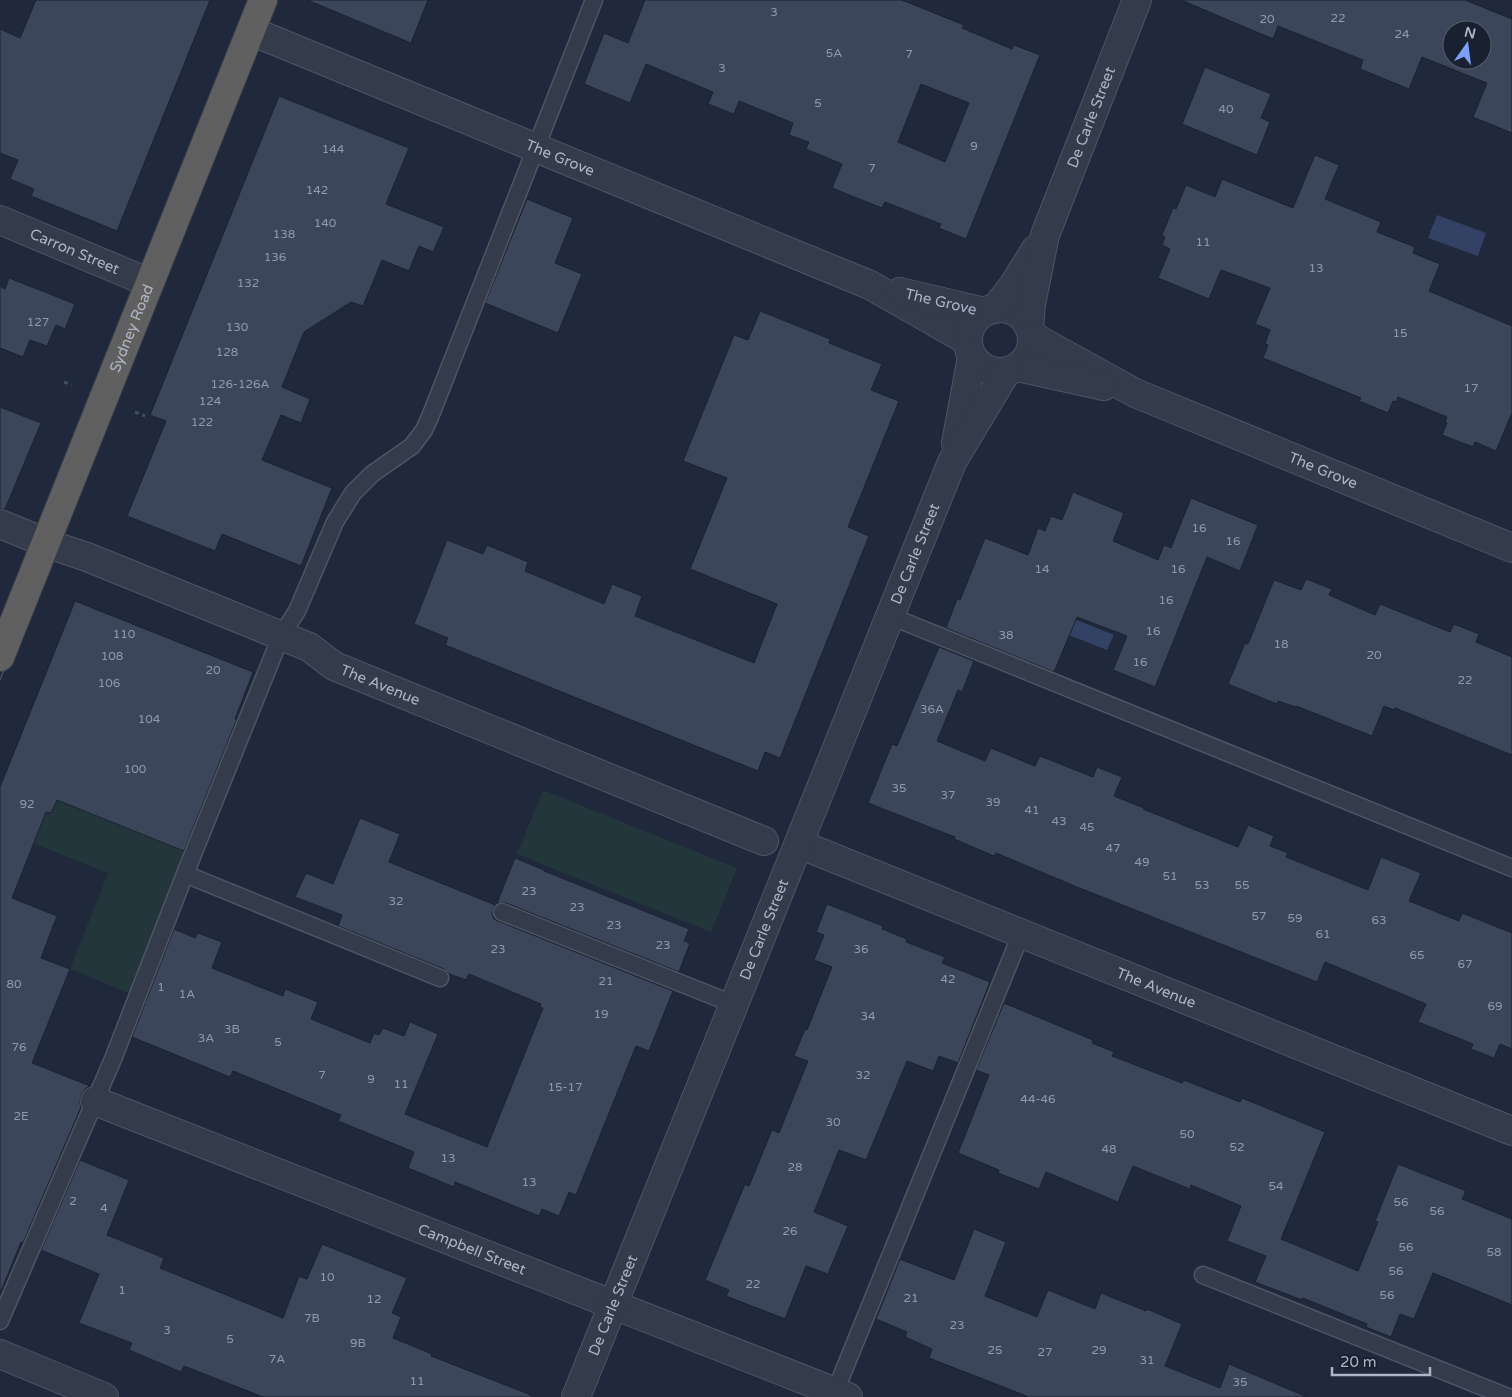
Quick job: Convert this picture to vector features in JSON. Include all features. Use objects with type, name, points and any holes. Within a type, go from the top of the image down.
[{"type":"highway","name":"Sydney Road","points":[[0,656],[263,0]]},
{"type":"street","name":"De Carle Street","points":[[1030,332],[1031,304],[1045,235],[1137,0]]},
{"type":"street","name":"The Grove","points":[[251,30],[870,285],[970,349]]},
{"type":"street","name":"Carron Street","points":[[0,220],[150,283]]},
{"type":"street","name":"De Carle Street","points":[[990,310],[1013,286],[1045,235]]},
{"type":"street","name":"The Grove","points":[[870,285],[990,310]]},
{"type":"street","points":[[1005,308],[1023,318],[1030,332],[1032,345],[1025,361],[1012,369],[996,373],[978,364],[970,349],[968,332],[972,324],[990,310],[1005,308]]},
{"type":"street","name":"The Grove","points":[[1030,332],[1135,393],[1512,548]]},
{"type":"street","name":"De Carle Street","points":[[952,462],[970,349]]},
{"type":"street","name":"The Grove","points":[[1012,369],[1135,393]]},
{"type":"street","name":"De Carle Street","points":[[576,1397],[952,462],[1012,369]]},
{"type":"street","name":"The Avenue","points":[[0,524],[46,543],[88,557],[309,647],[334,666],[764,841]]},
{"type":"street","name":"The Avenue","points":[[799,844],[1512,1131]]},
{"type":"street","name":"Campbell Street","points":[[95,1101],[842,1394]]},
{"type":"street","points":[[0,1354],[104,1397]]},
{"type":"lane","points":[[0,1321],[113,1059],[281,636],[297,611],[335,522],[353,494],[372,474],[412,446],[424,430],[594,0]]},
{"type":"lane","points":[[890,616],[1512,868]]},
{"type":"lane","points":[[185,874],[440,978]]},
{"type":"lane","points":[[502,912],[733,1004]]},
{"type":"lane","points":[[842,1394],[1020,934]]},
{"type":"lane","points":[[1203,1275],[1508,1397]]},
{"type":"path","points":[[64,382],[72,386]]},
{"type":"path","points":[[135,412],[145,416]]},
{"type":"shaded area","points":[[543,790],[737,868],[711,932],[517,854]]},
{"type":"shaded area","points":[[57,800],[186,851],[129,993],[70,969],[108,873],[0,830],[0,809],[51,813]]},
{"type":"water","points":[[1437,215],[1486,233],[1478,256],[1428,238]]},
{"type":"water","points":[[1067,616],[1114,635],[1107,650],[1061,632]]},
{"type":"building","points":[[36,0],[210,0],[117,231],[31,196],[34,189],[10,179],[18,160],[0,153],[0,29],[20,38]]},
{"type":"building","points":[[307,0],[428,0],[411,43]]},
{"type":"building","points":[[645,0],[902,0],[964,25],[962,28],[1012,49],[1014,45],[1040,55],[966,239],[939,228],[941,224],[885,202],[882,208],[832,188],[842,164],[806,149],[809,142],[789,135],[793,123],[739,101],[734,114],[708,104],[713,92],[646,64],[630,103],[584,84],[604,33],[628,43]],"holes":[[[921,84],[969,103],[945,162],[898,142]]]},
{"type":"building","points":[[1181,0],[1465,0],[1512,19],[1512,133],[1473,117],[1487,83],[1454,70],[1492,70],[1492,20],[1442,20],[1442,65],[1422,57],[1409,89],[1360,69],[1363,60],[1278,26],[1273,39]]},
{"type":"building","points":[[1205,67],[1271,94],[1261,118],[1270,122],[1257,155],[1182,124]]},
{"type":"building","points":[[279,96],[409,148],[386,204],[444,227],[433,252],[419,246],[409,271],[382,260],[363,306],[351,302],[304,332],[282,387],[310,399],[301,423],[281,415],[262,460],[332,488],[301,566],[222,534],[215,551],[127,516],[166,421],[150,415]]},
{"type":"building","points":[[1315,155],[1339,165],[1325,199],[1381,222],[1377,232],[1415,247],[1413,253],[1440,264],[1429,291],[1512,326],[1512,413],[1496,451],[1475,442],[1473,447],[1442,435],[1447,423],[1445,422],[1447,417],[1398,397],[1396,402],[1393,401],[1388,413],[1359,401],[1361,398],[1263,358],[1268,345],[1265,344],[1270,330],[1255,324],[1270,288],[1221,270],[1209,299],[1158,278],[1170,249],[1162,245],[1165,237],[1162,235],[1173,208],[1176,209],[1186,185],[1215,197],[1222,179],[1293,208]]},
{"type":"building","points":[[527,199],[573,218],[555,263],[582,274],[558,333],[485,303]]},
{"type":"building","points":[[9,278],[75,304],[65,329],[56,325],[47,346],[30,340],[23,357],[0,348],[0,286],[5,289]]},
{"type":"building","points":[[760,311],[830,339],[829,343],[882,364],[871,390],[899,401],[848,527],[869,536],[780,758],[765,752],[758,771],[445,645],[448,638],[414,624],[447,540],[483,554],[487,545],[528,562],[525,571],[604,604],[612,584],[642,596],[635,616],[754,663],[777,604],[690,569],[727,478],[683,461],[734,335],[748,340]]},
{"type":"building","points":[[0,407],[41,423],[5,509],[0,509]]},
{"type":"building","points":[[1073,492],[1124,513],[1113,541],[1158,560],[1164,545],[1171,548],[1191,498],[1258,525],[1240,571],[1207,557],[1155,687],[1113,670],[1127,636],[1077,617],[1054,672],[946,628],[957,599],[960,600],[985,538],[1028,555],[1038,528],[1045,531],[1051,516],[1062,520]]},
{"type":"building","points":[[1306,579],[1332,589],[1329,595],[1375,615],[1380,604],[1450,632],[1454,624],[1479,634],[1476,642],[1512,657],[1512,755],[1395,708],[1394,710],[1384,706],[1372,736],[1296,706],[1278,701],[1277,704],[1228,684],[1245,643],[1248,644],[1274,580],[1301,590]]},
{"type":"building","points":[[75,601],[253,672],[235,719],[237,719],[184,851],[57,800],[51,813],[46,812],[12,898],[57,916],[41,958],[70,969],[32,1063],[90,1086],[81,1095],[81,1107],[23,1243],[21,1242],[0,1291],[0,787]]},
{"type":"building","points":[[939,647],[974,661],[962,692],[958,690],[937,741],[985,761],[991,748],[1035,766],[1040,756],[1093,777],[1097,767],[1122,777],[1114,796],[1238,847],[1248,825],[1274,836],[1270,846],[1288,853],[1286,857],[1368,890],[1381,857],[1421,873],[1409,901],[1459,921],[1462,913],[1512,933],[1512,1049],[1500,1044],[1494,1058],[1471,1049],[1473,1044],[1418,1022],[1426,1004],[1325,962],[1317,982],[996,853],[994,856],[954,839],[955,837],[868,803],[892,744],[897,746]]},
{"type":"building","points":[[360,818],[400,834],[389,862],[495,905],[492,914],[494,919],[498,921],[673,991],[649,1051],[636,1046],[576,1195],[569,1192],[559,1216],[542,1209],[539,1216],[455,1182],[454,1187],[408,1168],[414,1152],[338,1121],[341,1115],[233,1071],[230,1077],[132,1037],[174,929],[195,938],[198,933],[222,942],[212,968],[283,996],[285,989],[318,1002],[311,1019],[370,1043],[374,1033],[379,1035],[383,1028],[404,1036],[410,1022],[438,1034],[405,1114],[487,1147],[543,1008],[540,1007],[541,1004],[469,974],[466,980],[449,974],[444,969],[338,926],[342,915],[295,897],[306,873],[333,884]]},
{"type":"building","points":[[515,858],[689,929],[684,941],[690,943],[679,972],[506,903],[497,903]]},
{"type":"building","points":[[827,904],[883,926],[882,929],[907,939],[906,942],[945,957],[942,963],[990,982],[958,1063],[939,1056],[933,1071],[907,1061],[866,1160],[839,1150],[814,1212],[848,1226],[828,1274],[806,1266],[785,1319],[726,1296],[729,1290],[705,1280],[745,1184],[749,1186],[772,1130],[779,1133],[808,1061],[794,1056],[805,1029],[807,1030],[832,967],[814,960],[824,935],[816,932]]},
{"type":"building","points":[[1004,1003],[1093,1040],[1092,1043],[1114,1052],[1112,1056],[1182,1083],[1184,1080],[1240,1102],[1242,1098],[1325,1132],[1281,1239],[1358,1271],[1378,1222],[1375,1221],[1398,1164],[1466,1191],[1462,1199],[1512,1219],[1512,1305],[1433,1273],[1414,1319],[1400,1314],[1391,1337],[1366,1327],[1367,1324],[1303,1298],[1302,1300],[1255,1282],[1266,1256],[1227,1241],[1241,1206],[1191,1185],[1190,1189],[1133,1166],[1118,1202],[1046,1172],[1039,1189],[998,1173],[999,1170],[958,1153],[989,1075],[976,1070]]},
{"type":"building","points":[[80,1160],[129,1180],[107,1235],[164,1258],[160,1268],[283,1318],[299,1276],[307,1279],[322,1244],[407,1278],[392,1313],[401,1317],[393,1338],[432,1354],[431,1356],[531,1395],[531,1397],[263,1397],[184,1366],[181,1372],[129,1350],[132,1343],[79,1323],[99,1274],[41,1250]]},
{"type":"building","points":[[974,1229],[1006,1242],[985,1296],[1037,1317],[1048,1290],[1095,1309],[1101,1293],[1182,1324],[1165,1366],[1220,1388],[1229,1364],[1307,1397],[1029,1397],[929,1358],[932,1349],[905,1337],[907,1332],[876,1319],[900,1259],[954,1280]]},
{"type":"tram line","points":[[0,634],[255,0]]},
{"type":"tram line","points":[[0,680],[140,332],[270,0]]}]
